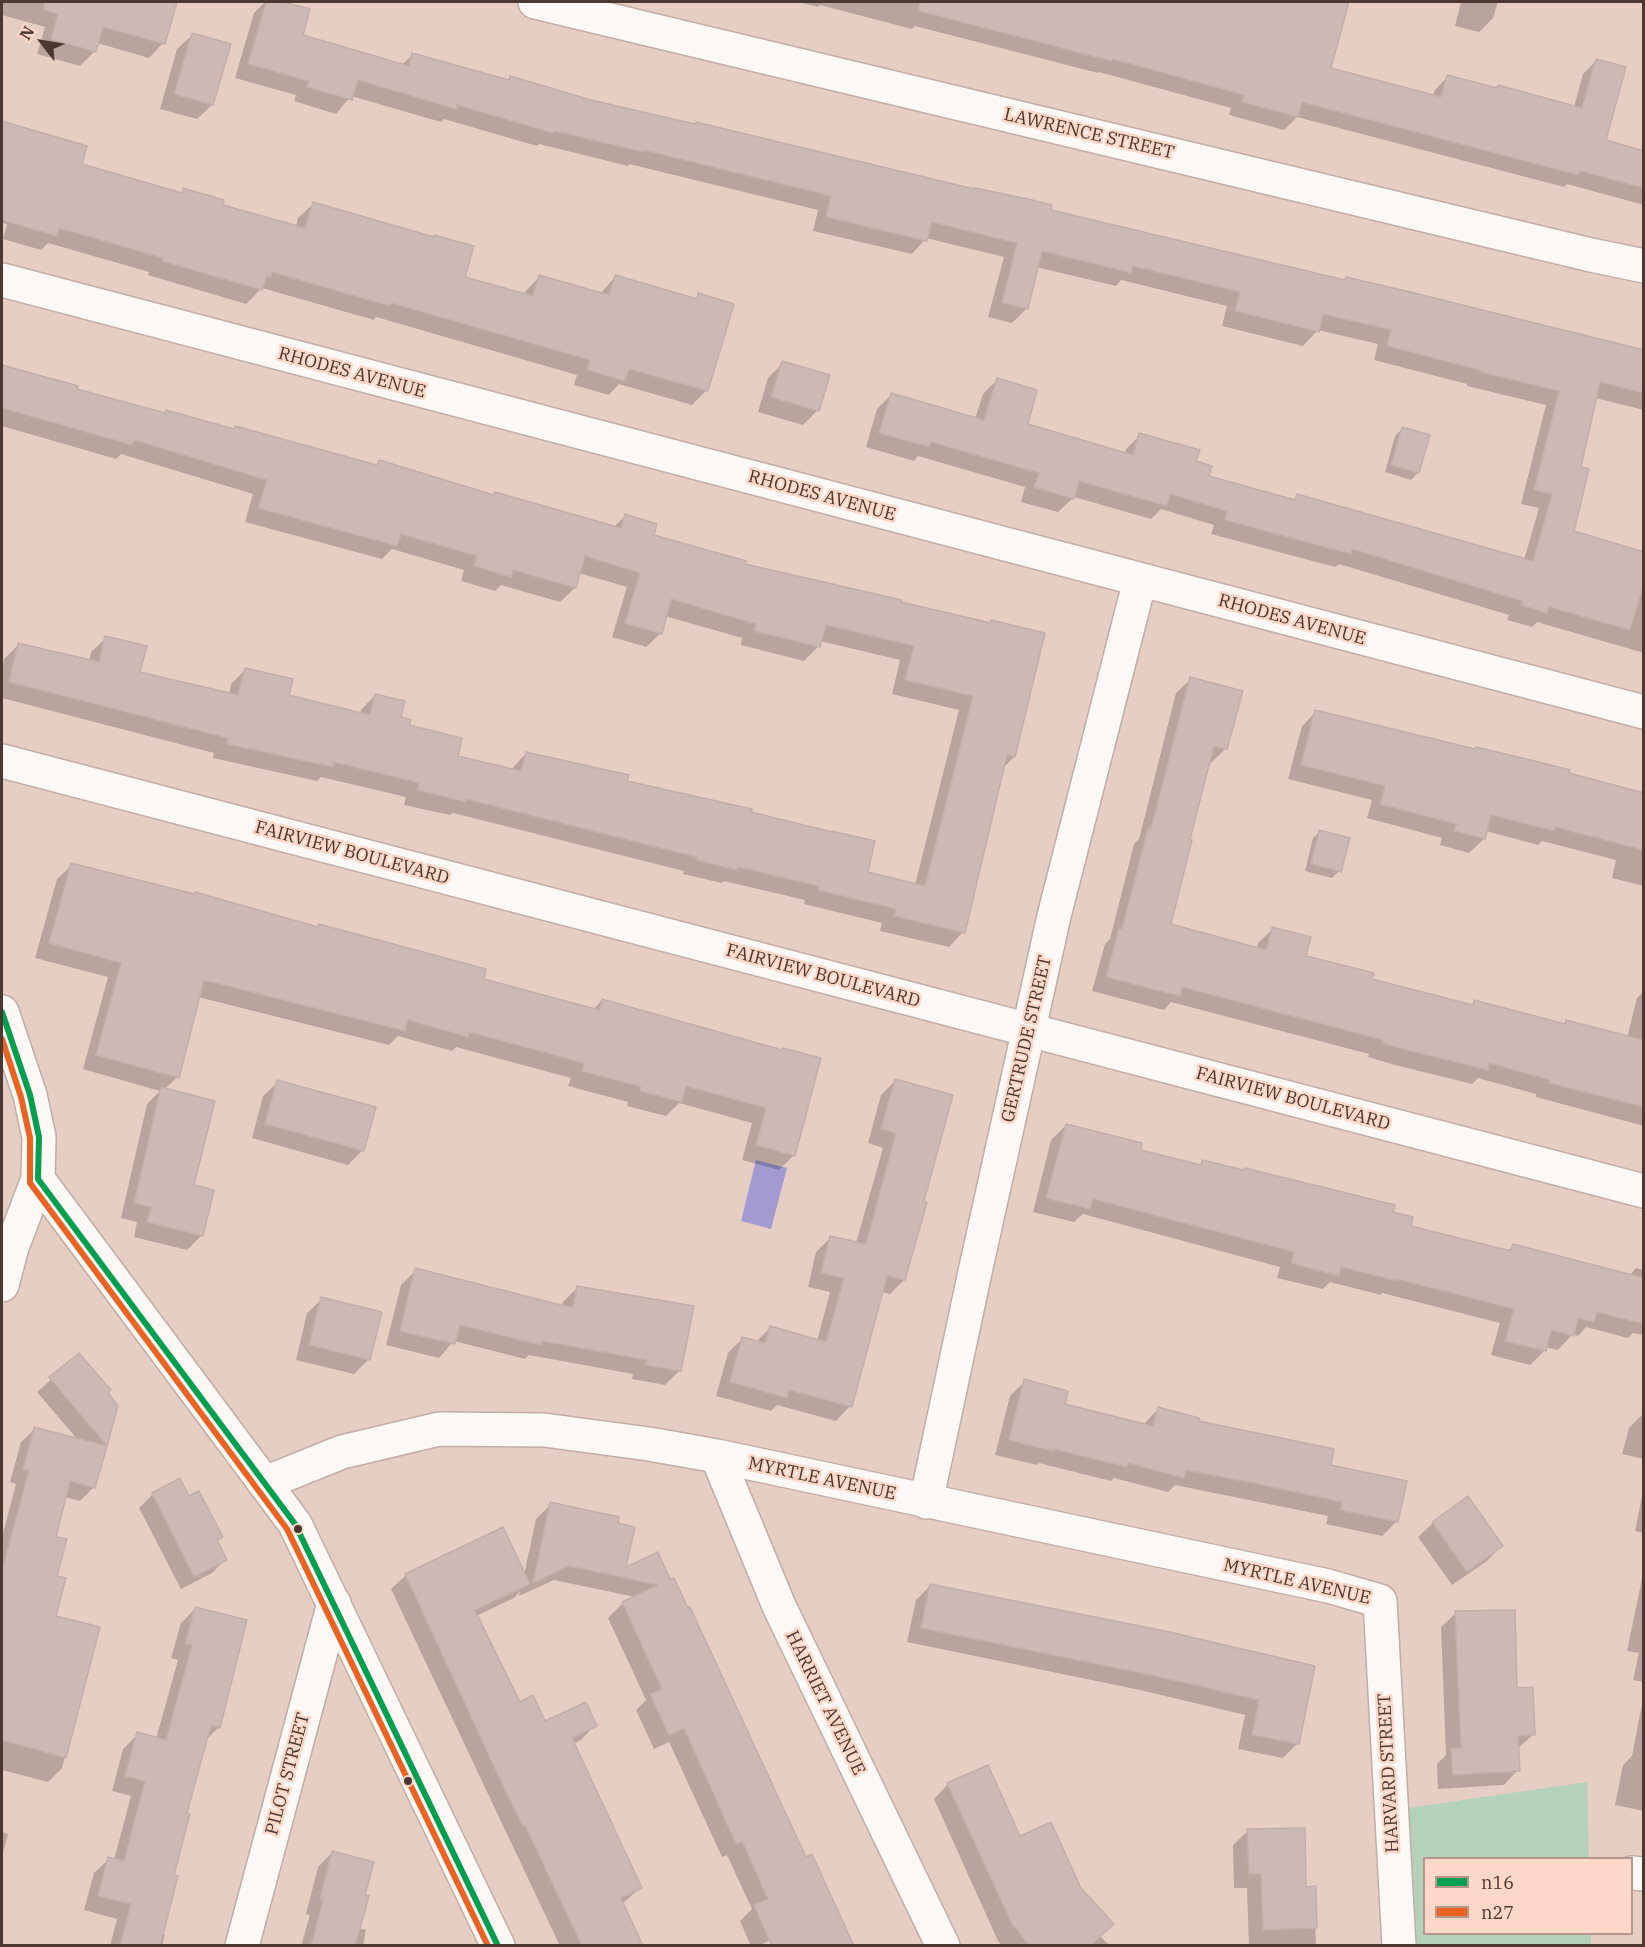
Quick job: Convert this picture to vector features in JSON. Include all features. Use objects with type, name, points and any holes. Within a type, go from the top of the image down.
[{"type":"street","name":"LAWRENCE STREET","points":[[535,2],[1644,266]]},
{"type":"street","name":"RHODES AVENUE","points":[[2,280],[1644,712]]},
{"type":"street","name":"GERTRUDE STREET","points":[[926,1502],[1054,916],[1140,580]]},
{"type":"street","name":"FAIRVIEW BOULEVARD","points":[[2,761],[1644,1191]]},
{"type":"street","points":[[2,1012],[30,1095],[39,1137],[38,1179],[12,1247],[2,1285]]},
{"type":"street","points":[[38,1179],[295,1524],[498,1946]]},
{"type":"street","name":"MYRTLE AVENUE","points":[[265,1483],[342,1452],[439,1429],[544,1430],[717,1456],[1328,1586],[1380,1601]]},
{"type":"street","name":"HARRIET AVENUE","points":[[717,1456],[779,1606],[943,1946]]},
{"type":"street","name":"HARVARD STREET","points":[[1380,1601],[1399,1946]]},
{"type":"street","name":"PILOT STREET","points":[[242,1946],[334,1603]]},
{"type":"green space","points":[[1587,1782],[1589,1857],[1423,1857],[1423,1935],[1591,1935],[1591,1945],[1408,1945],[1401,1809]]},
{"type":"shaded area","points":[[756,1160],[787,1168],[771,1229],[741,1221]]},
{"type":"building","points":[[45,2],[177,2],[165,44],[103,27],[96,52],[51,39],[58,14],[44,10]]},
{"type":"building","points":[[266,2],[284,2],[310,9],[303,35],[409,66],[412,53],[509,80],[510,76],[591,100],[695,124],[696,122],[974,189],[1028,199],[1052,205],[1051,210],[1345,280],[1346,277],[1406,291],[1644,350],[1644,393],[1600,382],[1581,467],[1589,469],[1574,531],[1644,552],[1644,584],[1630,630],[1549,607],[1547,613],[1521,605],[1522,601],[1352,549],[1351,554],[1225,520],[1227,511],[1170,494],[1167,506],[1079,481],[1074,499],[1034,487],[1039,473],[931,442],[929,447],[879,433],[891,393],[984,420],[997,378],[1037,390],[1028,424],[1133,455],[1139,433],[1200,450],[1196,461],[1212,466],[1209,476],[1295,500],[1297,494],[1533,561],[1552,494],[1534,490],[1559,391],[1387,346],[1391,330],[1323,314],[1319,332],[1235,311],[1240,292],[1133,266],[1131,273],[1042,251],[1028,309],[1002,303],[1017,243],[932,222],[927,241],[826,217],[831,196],[644,150],[644,152],[554,131],[553,133],[457,105],[456,109],[358,80],[352,100],[307,87],[309,81],[248,64]]},
{"type":"building","points":[[920,2],[1349,2],[1331,68],[1441,97],[1447,75],[1497,88],[1498,85],[1582,108],[1596,59],[1626,67],[1606,140],[1644,151],[1644,188],[1580,171],[1578,175],[1302,102],[1298,117],[1242,102],[1244,95],[1113,59],[1112,61],[919,11]]},
{"type":"building","points":[[192,33],[231,44],[213,105],[174,94]]},
{"type":"building","points":[[2,121],[87,146],[82,164],[182,193],[183,188],[224,200],[223,205],[305,228],[313,202],[434,237],[434,235],[474,246],[465,277],[533,296],[539,275],[609,295],[615,275],[697,299],[698,293],[734,304],[708,391],[629,369],[625,381],[587,370],[590,360],[391,303],[390,306],[272,272],[271,277],[267,276],[262,290],[59,228],[57,236],[2,220]]},
{"type":"building","points":[[782,361],[830,375],[819,411],[771,397]]},
{"type":"building","points":[[2,365],[78,386],[77,389],[165,413],[166,410],[234,429],[235,426],[377,465],[379,460],[494,495],[495,492],[621,528],[625,514],[657,524],[654,535],[746,561],[745,564],[991,623],[991,620],[1045,633],[1015,757],[1007,755],[965,933],[894,916],[896,909],[818,890],[819,886],[738,867],[737,870],[696,860],[697,857],[466,799],[466,802],[417,790],[419,783],[334,762],[333,767],[227,744],[228,738],[9,682],[18,643],[99,662],[105,636],[147,646],[140,672],[238,695],[245,668],[293,679],[289,695],[370,715],[375,694],[405,701],[401,717],[411,720],[409,725],[462,738],[458,756],[521,771],[526,752],[629,775],[627,781],[752,809],[751,812],[875,841],[868,872],[925,886],[973,696],[905,680],[914,646],[826,625],[820,647],[754,631],[756,624],[671,599],[662,634],[625,623],[640,573],[585,556],[576,588],[513,570],[511,577],[474,566],[477,556],[401,534],[397,546],[258,508],[267,480],[134,440],[132,445],[2,408]]},
{"type":"building","points":[[1402,427],[1430,435],[1419,473],[1391,465]]},
{"type":"building","points":[[1190,677],[1243,691],[1227,749],[1214,746],[1171,924],[1266,950],[1272,927],[1311,937],[1306,956],[1374,973],[1372,979],[1473,1005],[1474,1000],[1565,1024],[1566,1020],[1644,1040],[1644,1107],[1549,1083],[1550,1080],[1489,1063],[1488,1070],[1410,1051],[1382,1043],[1383,1040],[1182,987],[1180,996],[1106,977],[1119,928],[1122,929],[1148,828],[1151,829]]},
{"type":"building","points":[[1315,710],[1475,749],[1476,747],[1539,762],[1570,770],[1569,773],[1644,793],[1644,850],[1555,827],[1554,831],[1491,815],[1485,839],[1454,831],[1456,824],[1380,804],[1385,786],[1301,765]]},
{"type":"building","points":[[1319,830],[1350,838],[1341,872],[1311,864]]},
{"type":"building","points":[[71,863],[194,894],[195,892],[318,927],[319,924],[486,969],[484,979],[599,1010],[602,999],[782,1050],[783,1048],[821,1058],[795,1156],[756,1145],[766,1108],[686,1086],[682,1102],[640,1091],[641,1087],[582,1071],[584,1063],[469,1032],[468,1037],[408,1020],[405,1031],[204,980],[179,1078],[96,1055],[121,963],[49,943]]},
{"type":"building","points":[[895,1079],[953,1095],[905,1280],[887,1276],[852,1407],[789,1390],[787,1398],[730,1382],[742,1337],[765,1343],[770,1326],[826,1342],[844,1278],[821,1273],[830,1236],[866,1244],[896,1133],[881,1129]]},
{"type":"building","points":[[277,1080],[376,1107],[364,1151],[265,1124]]},
{"type":"building","points":[[161,1087],[215,1101],[194,1185],[214,1190],[203,1236],[147,1222],[151,1207],[134,1203]]},
{"type":"building","points":[[1066,1124],[1142,1143],[1141,1150],[1201,1165],[1202,1160],[1244,1170],[1245,1168],[1395,1205],[1393,1212],[1413,1217],[1411,1226],[1511,1251],[1513,1244],[1644,1278],[1644,1324],[1597,1312],[1594,1322],[1578,1318],[1574,1336],[1551,1330],[1546,1351],[1505,1341],[1514,1309],[1341,1267],[1339,1276],[1291,1263],[1294,1252],[1093,1199],[1090,1209],[1046,1198]]},
{"type":"building","points":[[415,1268],[573,1308],[577,1286],[694,1306],[681,1371],[646,1365],[647,1360],[542,1341],[541,1345],[460,1325],[455,1344],[400,1331]]},
{"type":"building","points":[[321,1297],[382,1312],[370,1360],[309,1345]]},
{"type":"building","points":[[79,1353],[111,1390],[108,1393],[118,1406],[107,1446],[49,1377]]},
{"type":"building","points":[[1024,1379],[1068,1391],[1065,1404],[1153,1426],[1158,1407],[1199,1418],[1199,1421],[1334,1449],[1331,1465],[1407,1481],[1398,1522],[1340,1510],[1342,1502],[1259,1484],[1186,1470],[1184,1478],[1128,1463],[1127,1467],[1009,1440]]},
{"type":"building","points":[[34,1427],[107,1446],[95,1488],[70,1481],[56,1537],[67,1539],[57,1576],[66,1578],[56,1616],[100,1627],[66,1758],[2,1740],[2,1571],[29,1470],[23,1469]]},
{"type":"building","points":[[180,1478],[189,1496],[199,1491],[223,1537],[217,1540],[227,1560],[194,1577],[152,1493]]},
{"type":"building","points":[[1468,1496],[1503,1546],[1467,1572],[1432,1522]]},
{"type":"building","points":[[550,1502],[619,1517],[618,1523],[635,1527],[626,1567],[658,1552],[670,1579],[674,1578],[688,1608],[690,1607],[806,1857],[812,1854],[854,1946],[772,1946],[754,1905],[768,1899],[742,1841],[736,1844],[684,1728],[669,1735],[650,1694],[662,1689],[622,1602],[658,1585],[569,1566],[533,1583]]},
{"type":"building","points":[[503,1527],[530,1584],[475,1610],[520,1702],[533,1695],[545,1721],[586,1702],[597,1726],[572,1738],[642,1888],[621,1898],[643,1946],[582,1946],[525,1825],[523,1826],[505,1790],[405,1574]]},
{"type":"building","points":[[930,1584],[1165,1631],[1315,1666],[1299,1744],[1252,1735],[1259,1700],[1155,1676],[921,1628]]},
{"type":"building","points":[[195,1607],[247,1620],[220,1728],[211,1725],[187,1813],[190,1814],[174,1875],[178,1876],[160,1946],[120,1946],[131,1904],[98,1896],[108,1857],[124,1861],[145,1781],[125,1776],[137,1732],[166,1740],[192,1645],[185,1644]]},
{"type":"building","points":[[1515,1610],[1517,1688],[1533,1687],[1535,1735],[1518,1736],[1520,1771],[1453,1775],[1451,1748],[1461,1748],[1455,1611]]},
{"type":"building","points":[[988,1765],[1020,1836],[1051,1822],[1081,1888],[1114,1924],[1090,1946],[1030,1946],[1012,1924],[947,1783]]},
{"type":"building","points":[[1305,1828],[1306,1887],[1316,1886],[1317,1928],[1263,1930],[1261,1874],[1249,1874],[1247,1829]]},
{"type":"building","points":[[332,1851],[374,1862],[365,1895],[369,1896],[355,1946],[311,1946]]},
{"type":"transit line","name":"n16","points":[[2,1012],[30,1095],[39,1137],[38,1179],[295,1524],[498,1946]]},
{"type":"transit line","name":"n27","points":[[2,1039],[21,1097],[30,1138],[30,1183],[287,1529],[488,1946]]}]
